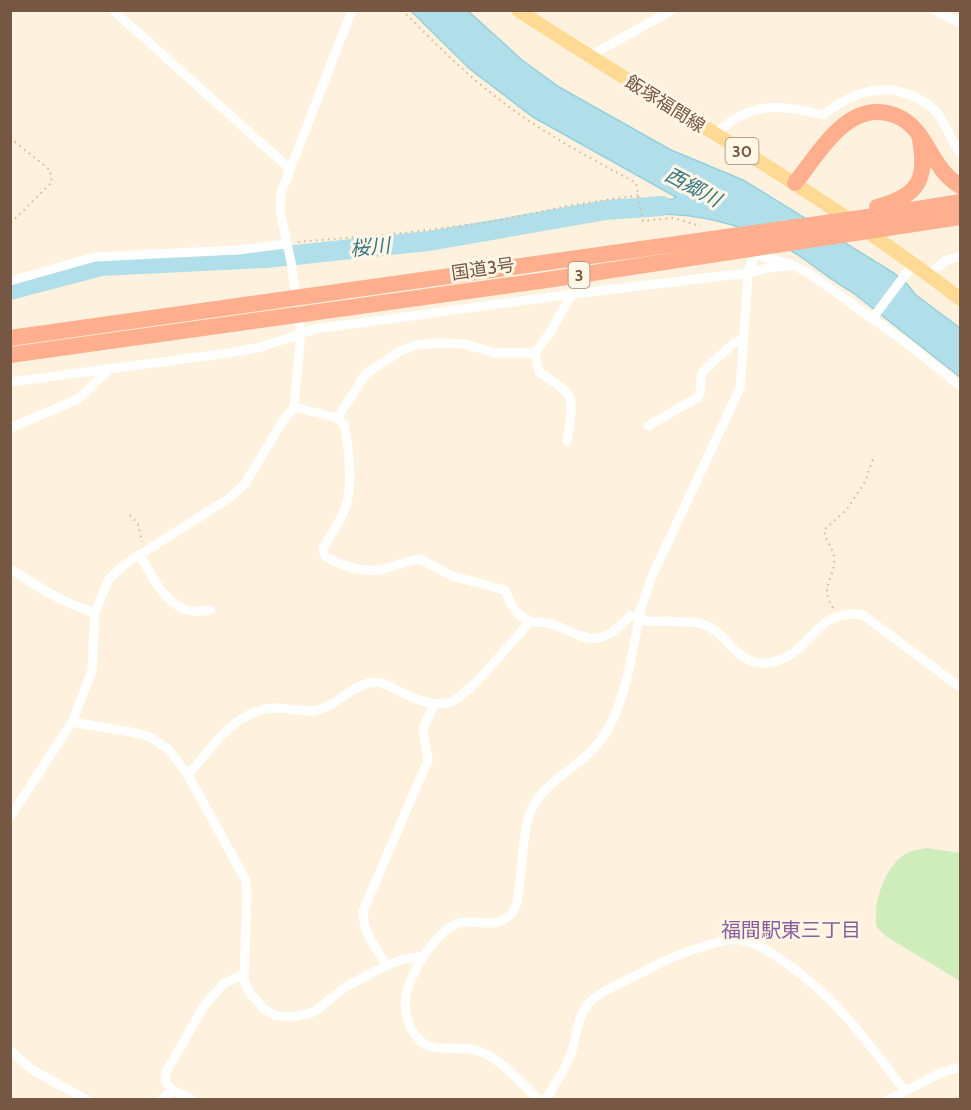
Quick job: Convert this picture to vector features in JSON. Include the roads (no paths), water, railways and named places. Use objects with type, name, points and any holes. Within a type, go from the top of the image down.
[{"type":"highway","points":[[795,183],[842,126],[869,111],[897,115],[909,122],[919,134],[939,168],[949,179],[960,186]]},
{"type":"highway","points":[[873,212],[906,196],[919,181],[923,169],[923,158],[919,134]]},
{"type":"highway","points":[[873,212],[960,202]]},
{"type":"highway","name":"国道3号","points":[[10,338],[682,243],[752,226],[873,212]]},
{"type":"highway","name":"国道3号","points":[[10,355],[540,281],[901,228],[960,217]]},
{"type":"highway","points":[[901,228],[920,232],[960,231]]},
{"type":"main road","name":"飯塚福間線","points":[[518,10],[588,57],[795,183],[914,263],[960,299]]},
{"type":"street","points":[[113,10],[289,168]]},
{"type":"street","points":[[10,817],[72,722],[92,671],[95,612],[109,579],[125,564],[228,499],[245,484],[282,422],[294,407],[301,333],[291,262],[280,210],[280,193],[352,10]]},
{"type":"street","points":[[588,57],[672,10]]},
{"type":"street","points":[[935,10],[960,23]]},
{"type":"street","points":[[716,135],[728,122],[749,111],[780,107],[798,108],[823,115],[849,98],[882,89],[906,94],[928,105],[941,120],[960,153]]},
{"type":"street","points":[[718,232],[743,243],[754,254],[793,265],[810,274],[960,386]]},
{"type":"street","points":[[10,281],[94,257],[287,246]]},
{"type":"street","points":[[539,1100],[486,1053],[471,1049],[428,1046],[417,1038],[407,1019],[406,997],[432,943],[456,923],[489,923],[504,920],[515,909],[529,816],[539,796],[553,780],[581,760],[598,744],[610,727],[620,701],[640,610],[653,574],[740,388],[748,273],[754,254]]},
{"type":"street","points":[[929,274],[945,261],[960,256]]},
{"type":"street","points":[[872,319],[914,263]]},
{"type":"street","points":[[10,382],[229,353],[261,347],[315,329],[748,273],[793,265]]},
{"type":"street","points":[[567,441],[570,427],[571,400],[569,394],[539,372],[535,353],[572,294]]},
{"type":"street","points":[[648,426],[699,397],[703,389],[701,376],[703,371],[744,338]]},
{"type":"street","points":[[337,418],[366,375],[400,351],[417,345],[465,344],[495,353],[535,353]]},
{"type":"street","points":[[10,428],[78,399],[111,368]]},
{"type":"street","points":[[294,407],[337,418],[344,424],[350,482],[346,506],[324,548],[325,556],[332,560],[363,570],[376,570],[420,559],[452,576],[505,590],[519,615],[530,621],[549,623],[583,638],[597,638],[614,633],[630,616],[640,617],[646,621],[701,624],[722,636],[730,647],[751,662],[764,663],[794,654],[820,626],[832,617],[848,613],[863,615],[960,687]]},
{"type":"street","points":[[141,554],[159,588],[171,600],[188,611],[210,610]]},
{"type":"street","points":[[10,569],[64,602],[95,612]]},
{"type":"street","points":[[188,775],[231,726],[247,716],[273,708],[321,709],[362,684],[380,682],[411,697],[434,704],[451,701],[466,692],[530,621]]},
{"type":"street","points":[[387,965],[374,947],[363,923],[363,910],[428,760],[423,729],[434,704]]},
{"type":"street","points":[[72,722],[150,737],[169,750],[188,775],[245,879],[247,893],[243,975],[249,992],[264,1009],[276,1016],[292,1017],[314,1012],[345,987],[387,965],[404,959],[424,956]]},
{"type":"street","points":[[545,1100],[570,1057],[578,1026],[588,1004],[600,995],[661,962],[720,942],[740,939],[759,945],[802,974],[829,998],[852,1022],[904,1090]]},
{"type":"street","points":[[193,1100],[172,1090],[165,1080],[166,1072],[204,1006],[224,983],[243,975]]},
{"type":"street","points":[[10,1050],[32,1069],[87,1100]]},
{"type":"street","points":[[888,1100],[940,1073],[960,1066]]},
{"type":"street","points":[[160,1100],[172,1090]]},
{"type":"water","name":"西郷川","points":[[411,11],[468,11],[522,60],[559,87],[671,150],[743,180],[894,273],[916,295],[960,328],[960,377],[852,292],[777,243],[738,227],[698,217],[636,215],[633,200],[676,197],[533,117],[471,70]]},
{"type":"waterway","name":"桜川","points":[[10,290],[101,266],[266,258],[429,241],[606,210],[662,206]]},
{"type":"district","name":"福間駅東三丁目","points":[[791,930]]}]
